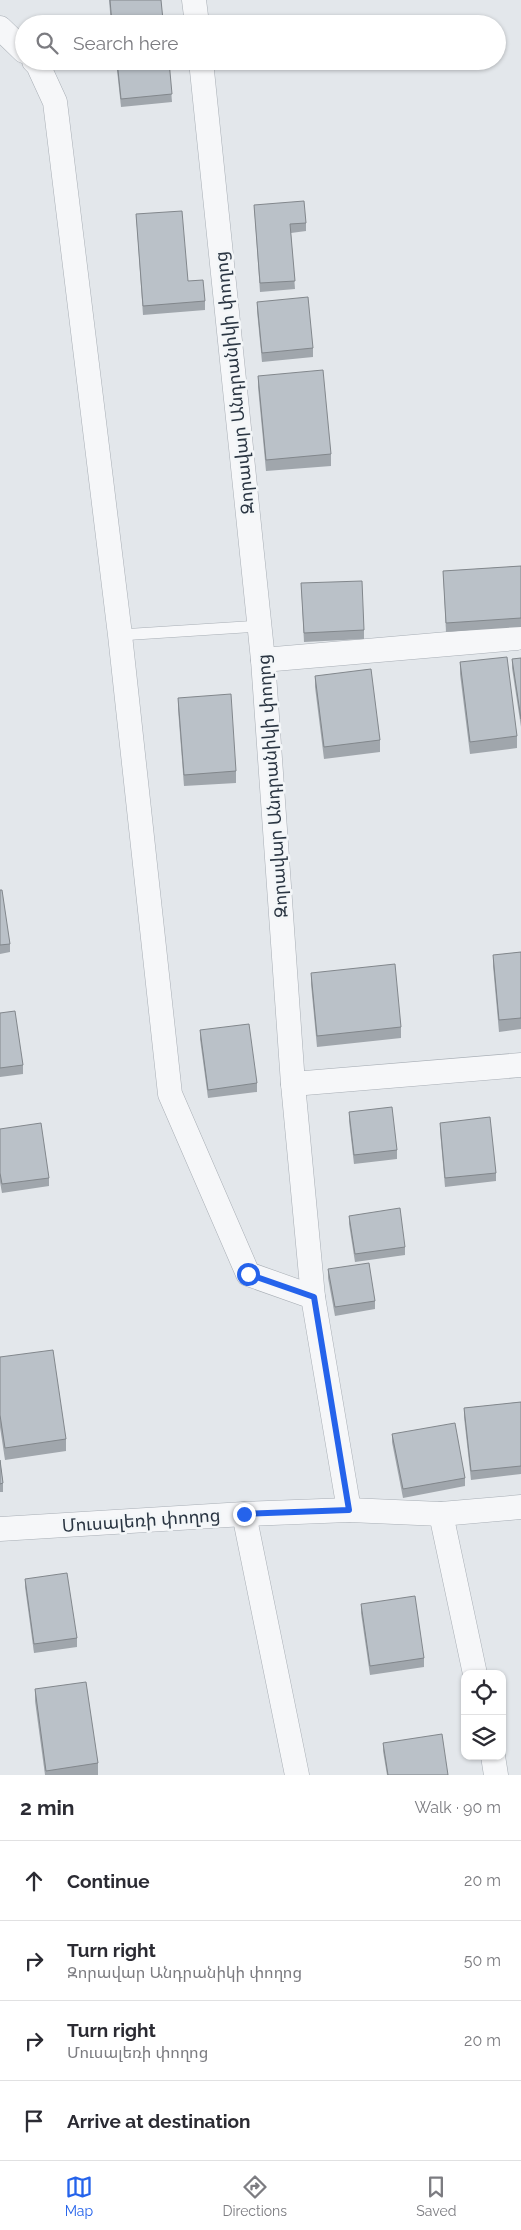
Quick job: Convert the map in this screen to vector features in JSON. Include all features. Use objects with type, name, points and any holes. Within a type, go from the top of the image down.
[{"type":"street","points":[[194,0],[196,15]]},
{"type":"street","points":[[0,28],[15,42]]},
{"type":"street","points":[[40,70],[55,102],[120,635],[170,1094],[248,1274],[314,1297]]},
{"type":"street","name":"Զորավար Անդրանիկի փողոց","points":[[202,70],[263,660],[293,1084],[314,1297],[349,1510]]},
{"type":"street","points":[[263,660],[517,638]]},
{"type":"street","points":[[293,1084],[521,1065]]},
{"type":"street","name":"Մուսալեռի փողոց","points":[[0,1529],[244,1514],[349,1510],[441,1514],[521,1507]]},
{"type":"street","points":[[244,1514],[297,1775]]},
{"type":"street","points":[[441,1514],[475,1670]]},
{"type":"street","points":[[494,1760],[496,1775]]},
{"type":"lane","points":[[120,635],[259,626]]},
{"type":"building","points":[[110,0],[161,0],[162,15],[111,15]]},
{"type":"building","points":[[118,70],[170,70],[172,94],[121,99]]},
{"type":"building","points":[[304,201],[306,223],[290,224],[295,281],[260,283],[254,205]]},
{"type":"building","points":[[182,211],[188,281],[203,280],[205,301],[143,306],[136,214]]},
{"type":"building","points":[[308,297],[313,348],[262,353],[257,302]]},
{"type":"building","points":[[323,370],[331,454],[266,460],[258,376]]},
{"type":"building","points":[[521,566],[521,618],[446,623],[443,571]]},
{"type":"building","points":[[362,581],[364,630],[304,633],[301,583]]},
{"type":"building","points":[[507,657],[517,736],[470,742],[460,662]]},
{"type":"building","points":[[521,658],[521,719],[512,659]]},
{"type":"building","points":[[371,669],[380,740],[324,747],[315,676]]},
{"type":"building","points":[[231,694],[236,771],[184,775],[178,698]]},
{"type":"building","points":[[0,890],[2,890],[10,944],[0,945]]},
{"type":"building","points":[[521,952],[521,1018],[499,1020],[493,955]]},
{"type":"building","points":[[395,964],[401,1027],[317,1036],[311,973]]},
{"type":"building","points":[[15,1011],[23,1065],[0,1068],[0,1013]]},
{"type":"building","points":[[249,1024],[257,1083],[208,1090],[200,1030]]},
{"type":"building","points":[[392,1107],[397,1150],[354,1155],[349,1112]]},
{"type":"building","points":[[490,1117],[496,1173],[445,1178],[440,1123]]},
{"type":"building","points":[[41,1123],[49,1178],[2,1184],[0,1173],[0,1129]]},
{"type":"building","points":[[400,1208],[405,1247],[355,1254],[349,1216]]},
{"type":"building","points":[[369,1263],[375,1301],[335,1307],[328,1269]]},
{"type":"building","points":[[53,1350],[66,1439],[5,1448],[0,1415],[0,1357]]},
{"type":"building","points":[[521,1402],[521,1466],[471,1471],[464,1408]]},
{"type":"building","points":[[455,1423],[465,1478],[403,1489],[392,1434]]},
{"type":"building","points":[[0,1460],[3,1483],[0,1484]]},
{"type":"building","points":[[67,1573],[77,1638],[34,1644],[25,1579]]},
{"type":"building","points":[[415,1596],[424,1658],[370,1666],[361,1604]]},
{"type":"building","points":[[86,1682],[98,1763],[46,1771],[35,1689]]},
{"type":"building","points":[[442,1734],[448,1775],[388,1775],[383,1743]]},
{"type":"route","points":[[244,1514],[349,1510],[314,1297],[248,1274]]}]
